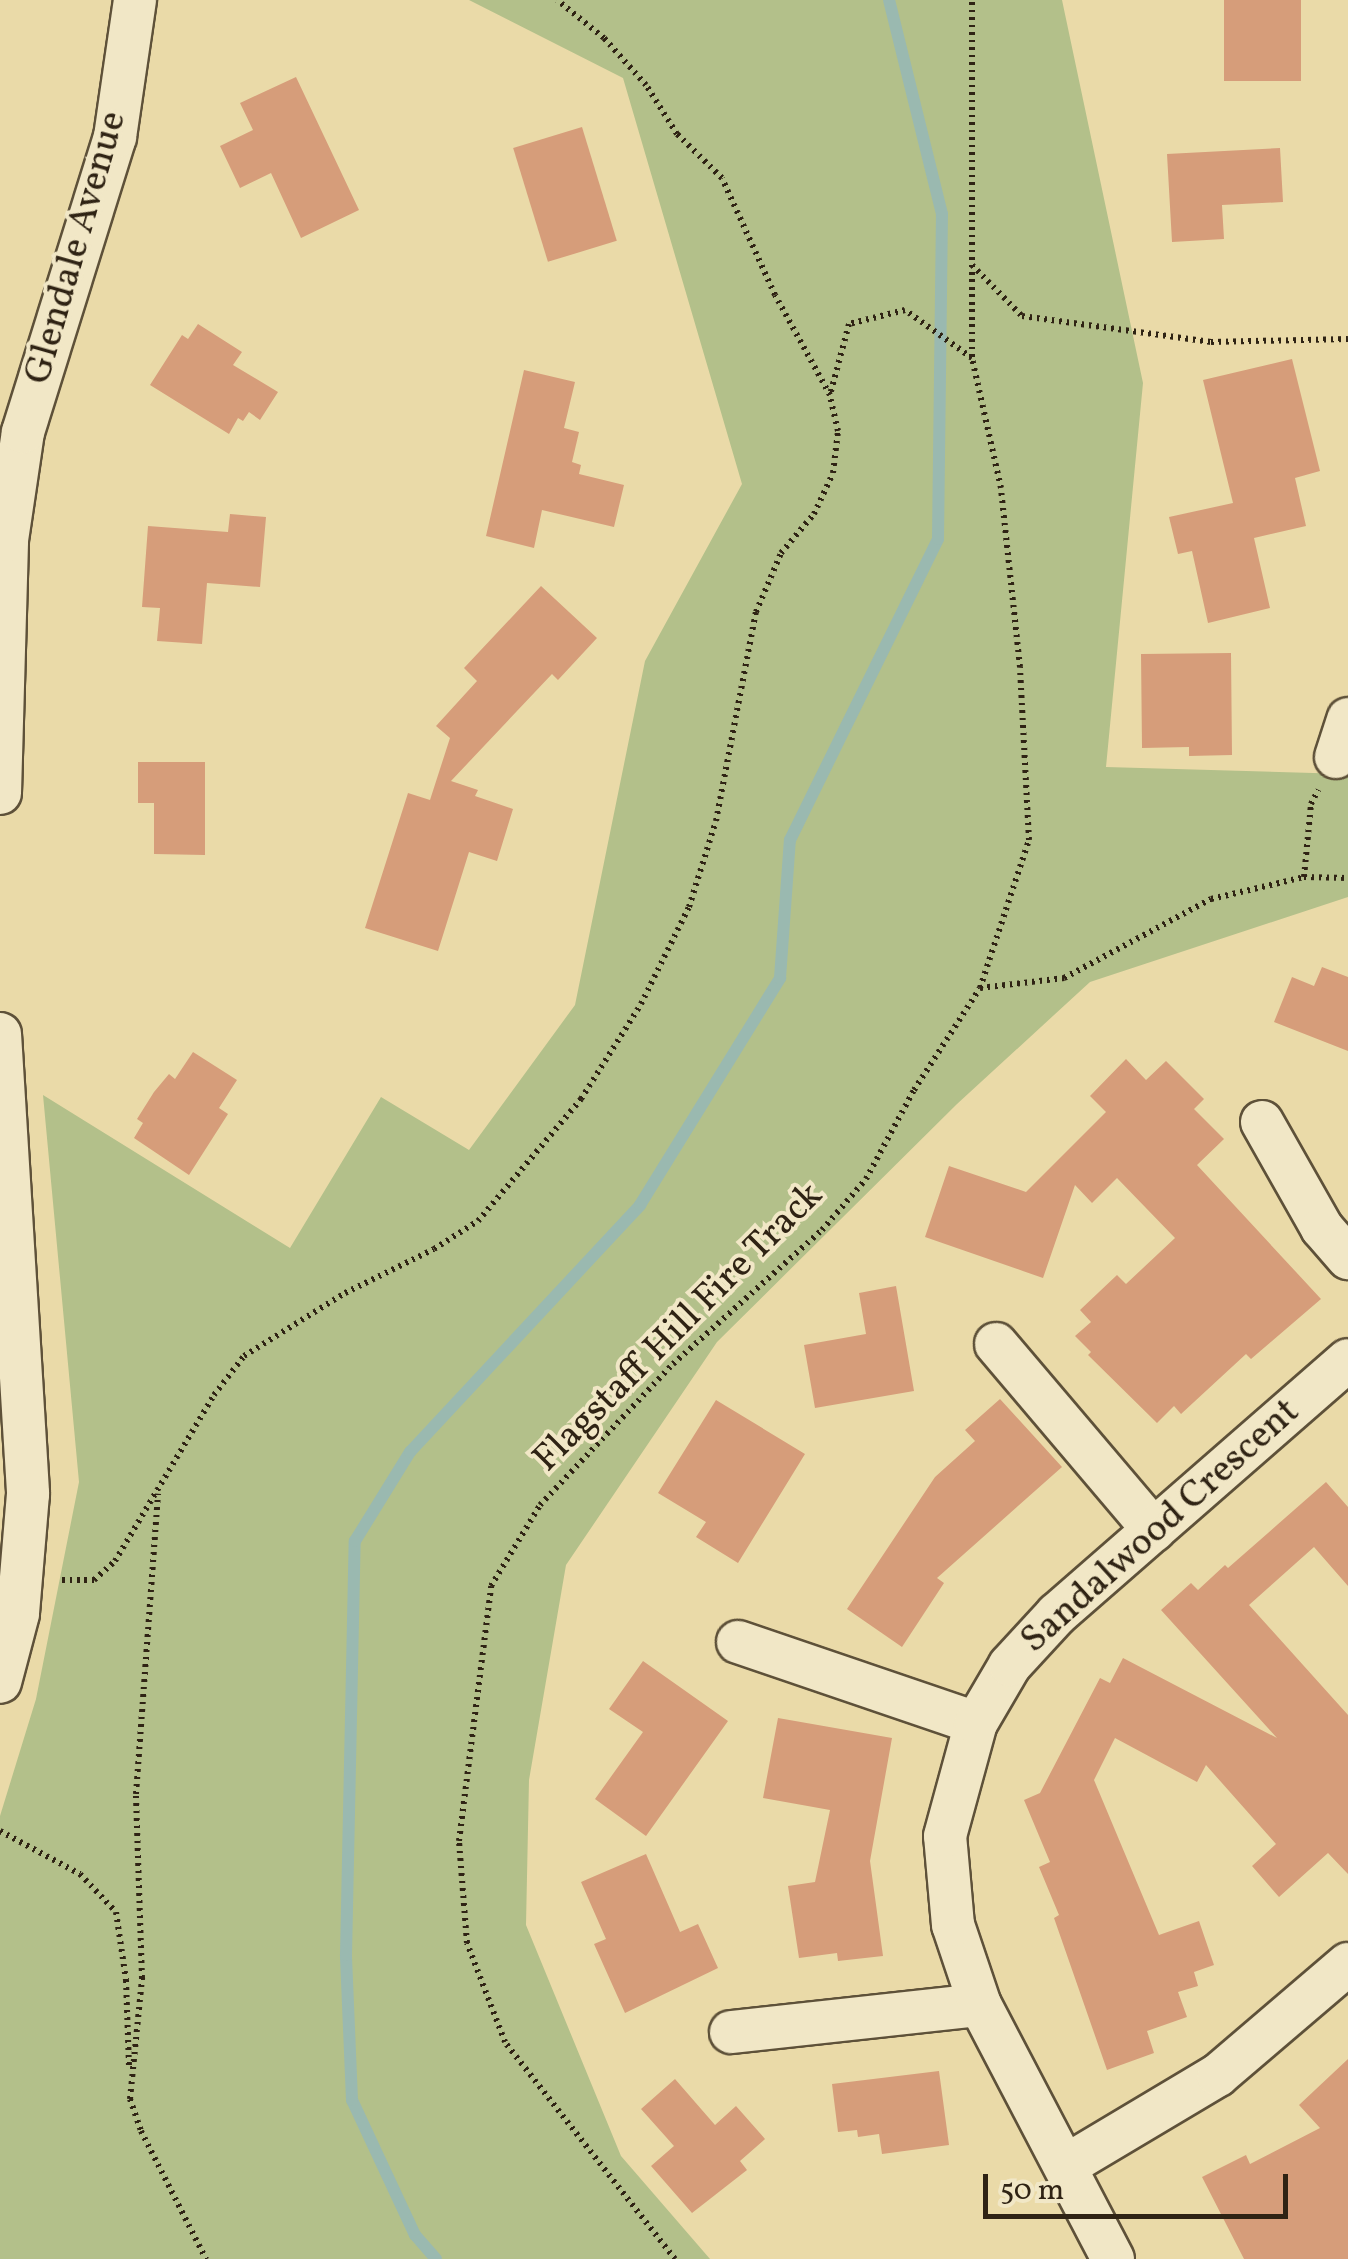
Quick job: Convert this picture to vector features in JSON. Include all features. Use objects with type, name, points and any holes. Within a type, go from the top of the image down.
[{"type":"street","name":"Glendale Avenue","points":[[0,794],[7,540],[23,432],[115,137],[135,0]]},
{"type":"street","points":[[0,1034],[28,1494],[18,1614],[0,1682]]},
{"type":"street","points":[[1262,1122],[1322,1228],[1348,1258]]},
{"type":"street","points":[[996,1344],[1154,1530]]},
{"type":"street","name":"Sandalwood Crescent","points":[[1113,2259],[980,2005],[953,1925],[945,1836],[976,1723],[1010,1665],[1058,1614],[1348,1360]]},
{"type":"street","points":[[738,1642],[976,1723]]},
{"type":"street","points":[[1067,2165],[1218,2075],[1348,1964]]},
{"type":"street","points":[[731,2032],[980,2005]]},
{"type":"path","points":[[22,1567],[67,1582],[94,1580],[116,1561],[214,1394],[244,1356],[345,1293],[478,1221],[581,1099],[640,1004],[689,907],[716,821],[756,612],[781,553],[814,514],[834,473],[838,431],[830,394],[775,296],[722,178],[677,134],[646,86],[604,38],[556,0]]},
{"type":"path","name":"Flagstaff Hill Fire Track","points":[[675,2259],[505,2042],[467,1943],[459,1840],[490,1586],[540,1505],[673,1364],[822,1230],[866,1179],[914,1090],[980,988],[1028,840],[1020,667],[1001,488],[972,358],[972,0]]},
{"type":"path","points":[[972,266],[1022,316],[1211,342],[1348,339]]},
{"type":"path","points":[[830,394],[849,324],[904,310],[972,358]]},
{"type":"path","points":[[1304,876],[1311,804],[1342,738]]},
{"type":"path","points":[[980,988],[1064,978],[1212,899],[1304,876],[1348,878]]},
{"type":"path","points":[[130,2099],[142,1978],[136,1794],[159,1488]]},
{"type":"path","points":[[0,1831],[80,1874],[116,1912],[126,1980],[130,2099],[141,2130],[206,2259]]},
{"type":"green space","points":[[469,0],[1062,0],[1143,383],[1106,767],[1348,774],[1348,897],[1090,982],[957,1104],[717,1342],[566,1565],[529,1780],[526,1925],[621,2156],[710,2259],[0,2259],[0,1816],[36,1699],[79,1482],[43,1095],[290,1248],[381,1097],[469,1150],[575,1005],[645,661],[742,484],[623,78]]},
{"type":"building","points":[[1224,0],[1301,0],[1301,81],[1224,81]]},
{"type":"building","points":[[296,77],[359,210],[301,238],[271,173],[240,188],[220,146],[253,130],[240,103]]},
{"type":"building","points":[[582,127],[617,241],[548,262],[513,148]]},
{"type":"building","points":[[1280,148],[1283,202],[1222,205],[1224,239],[1172,242],[1167,154]]},
{"type":"building","points":[[198,324],[242,352],[233,365],[278,392],[260,420],[249,412],[243,421],[238,418],[229,434],[150,385],[182,335],[188,339]]},
{"type":"building","points":[[1292,359],[1320,471],[1295,478],[1306,526],[1254,538],[1270,608],[1208,623],[1192,551],[1178,554],[1169,517],[1233,503],[1203,380]]},
{"type":"building","points":[[524,370],[575,382],[564,428],[579,432],[572,462],[581,465],[579,474],[624,485],[614,527],[542,510],[534,548],[486,536]]},
{"type":"building","points":[[230,514],[266,517],[260,587],[207,583],[202,644],[157,641],[160,608],[142,607],[148,526],[228,532]]},
{"type":"building","points":[[541,586],[597,638],[558,680],[552,674],[451,781],[478,790],[475,796],[513,809],[497,861],[469,852],[438,951],[365,928],[408,793],[430,800],[450,738],[436,726],[477,681],[464,668]]},
{"type":"building","points":[[1231,653],[1232,755],[1189,756],[1189,747],[1142,748],[1141,654]]},
{"type":"building","points":[[138,762],[205,762],[205,855],[154,854],[154,803],[138,803]]},
{"type":"building","points":[[1322,967],[1348,977],[1348,1051],[1274,1022],[1292,977],[1314,986]]},
{"type":"building","points":[[193,1052],[237,1080],[219,1108],[228,1114],[189,1175],[134,1138],[143,1123],[137,1119],[154,1092],[169,1074],[175,1079]]},
{"type":"building","points":[[1126,1059],[1146,1080],[1166,1061],[1204,1099],[1194,1109],[1224,1139],[1197,1165],[1321,1299],[1251,1359],[1246,1354],[1181,1414],[1174,1406],[1157,1423],[1088,1355],[1091,1352],[1075,1336],[1091,1322],[1080,1310],[1117,1275],[1126,1284],[1175,1238],[1117,1178],[1092,1203],[1075,1185],[1043,1278],[925,1237],[949,1166],[1026,1192],[1106,1112],[1090,1096]]},
{"type":"building","points":[[896,1286],[914,1391],[815,1408],[804,1345],[866,1334],[859,1293]]},
{"type":"building","points":[[1000,1399],[1062,1467],[937,1578],[944,1583],[902,1647],[847,1609],[935,1477],[975,1441],[965,1430]]},
{"type":"building","points":[[716,1400],[805,1454],[738,1563],[696,1537],[706,1522],[658,1493]]},
{"type":"building","points":[[1326,1482],[1348,1507],[1348,1586],[1314,1547],[1249,1605],[1348,1715],[1348,1874],[1328,1853],[1279,1897],[1252,1866],[1276,1844],[1206,1765],[1197,1782],[1115,1738],[1094,1780],[1159,1935],[1199,1921],[1214,1965],[1194,1972],[1198,1986],[1178,1992],[1187,2017],[1147,2031],[1154,2053],[1107,2070],[1054,1918],[1059,1915],[1039,1867],[1050,1862],[1024,1800],[1040,1793],[1100,1678],[1110,1683],[1123,1658],[1277,1738],[1161,1610],[1191,1583],[1198,1590],[1225,1565],[1228,1568]]},
{"type":"building","points":[[643,1661],[728,1721],[646,1836],[595,1799],[643,1732],[609,1709]]},
{"type":"building","points":[[778,1718],[892,1738],[870,1861],[883,1956],[838,1961],[837,1953],[799,1958],[788,1886],[815,1882],[830,1810],[763,1798]]},
{"type":"building","points":[[646,1854],[680,1932],[698,1924],[718,1968],[625,2013],[594,1944],[606,1939],[581,1882]]},
{"type":"building","points":[[1348,2059],[1348,2259],[1244,2259],[1202,2177],[1246,2155],[1250,2164],[1320,2128],[1299,2105]]},
{"type":"building","points":[[939,2071],[949,2145],[882,2154],[879,2134],[858,2137],[857,2130],[838,2132],[832,2084]]},
{"type":"building","points":[[675,2079],[715,2125],[736,2106],[765,2139],[740,2161],[747,2170],[692,2213],[651,2166],[674,2146],[641,2109]]},
{"type":"waterway","points":[[436,2259],[415,2235],[352,2100],[346,1955],[355,1541],[410,1452],[640,1205],[780,978],[790,840],[938,539],[942,214],[889,0]]}]
